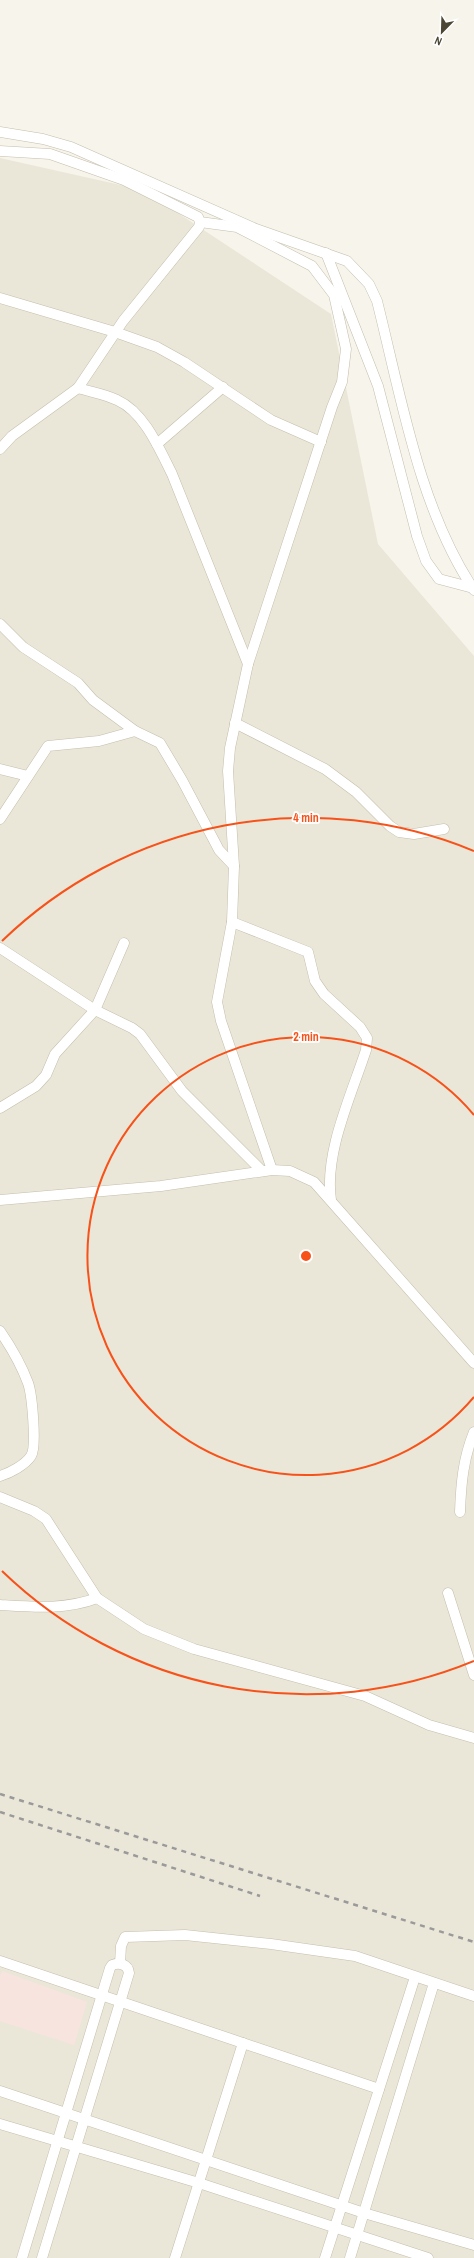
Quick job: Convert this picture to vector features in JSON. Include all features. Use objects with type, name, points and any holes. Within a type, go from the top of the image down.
[{"type":"street","points":[[0,132],[61,144],[256,229],[347,261],[369,284],[374,294],[409,428],[435,517],[473,589]]},
{"type":"street","points":[[0,151],[50,154],[124,180],[198,217],[200,222],[199,227],[115,332],[78,388],[12,436],[0,449]]},
{"type":"street","points":[[200,222],[237,228],[312,266],[334,295],[346,349],[342,382],[248,664],[235,723],[228,771],[234,866],[232,922],[217,1002],[221,1021],[267,1171]]},
{"type":"street","points":[[326,253],[378,386],[407,500],[426,561],[439,579],[473,589]]},
{"type":"street","points":[[0,298],[115,332],[157,347],[184,362],[271,420],[321,442]]},
{"type":"street","points":[[157,444],[223,387]]},
{"type":"street","points":[[78,388],[116,399],[126,405],[135,413],[157,444],[172,474],[248,664]]},
{"type":"street","points":[[0,624],[23,647],[74,680],[93,700],[135,731],[160,744],[165,749],[219,850],[234,866]]},
{"type":"street","points":[[235,723],[325,769],[356,792],[390,826],[399,832],[414,834],[444,829]]},
{"type":"street","points":[[0,819],[48,746],[99,741],[135,731]]},
{"type":"street","points":[[0,769],[28,776]]},
{"type":"street","points":[[232,922],[308,952],[315,981],[324,994],[360,1027],[367,1038],[366,1050],[334,1148],[329,1183],[331,1200]]},
{"type":"street","points":[[0,1108],[36,1086],[46,1075],[54,1054],[95,1010],[124,943]]},
{"type":"street","points":[[0,948],[95,1010],[132,1028],[140,1034],[182,1091],[267,1171]]},
{"type":"street","points":[[0,1200],[161,1186],[267,1171],[290,1170],[314,1182],[474,1363]]},
{"type":"street","points":[[0,1331],[12,1348],[28,1384],[34,1438],[32,1455],[23,1464],[0,1476]]},
{"type":"street","points":[[460,1512],[461,1478],[468,1447],[474,1432]]},
{"type":"street","points":[[0,1497],[34,1511],[46,1519],[96,1598],[144,1629],[194,1649],[365,1696],[429,1725],[474,1738]]},
{"type":"street","points":[[448,1593],[472,1661],[474,1675]]},
{"type":"street","points":[[0,1605],[34,1607],[79,1605],[96,1598]]},
{"type":"street","points":[[120,1963],[121,1946],[125,1938],[185,1935],[271,1944],[355,1956],[474,1996]]},
{"type":"street","points":[[0,1961],[379,2089]]},
{"type":"street","points":[[22,2258],[112,1965],[120,1963],[126,1966],[130,1973],[42,2258]]},
{"type":"street","points":[[325,2258],[340,2205],[415,1976]]},
{"type":"street","points":[[350,2258],[434,1983]]},
{"type":"street","points":[[175,2258],[243,2043]]},
{"type":"street","points":[[0,2091],[84,2121],[207,2159],[364,2213],[474,2245]]},
{"type":"street","points":[[0,2124],[199,2183],[428,2258]]},
{"type":"shaded area","points":[[0,158],[143,190],[331,314],[378,544],[474,656],[474,2258],[0,2258]]},
{"type":"shaded area","points":[[2,1971],[87,2002],[74,2045],[0,2021],[0,1977]]},
{"type":"railway","points":[[0,1794],[474,1942]]},
{"type":"railway","points":[[0,1812],[260,1896]]}]
